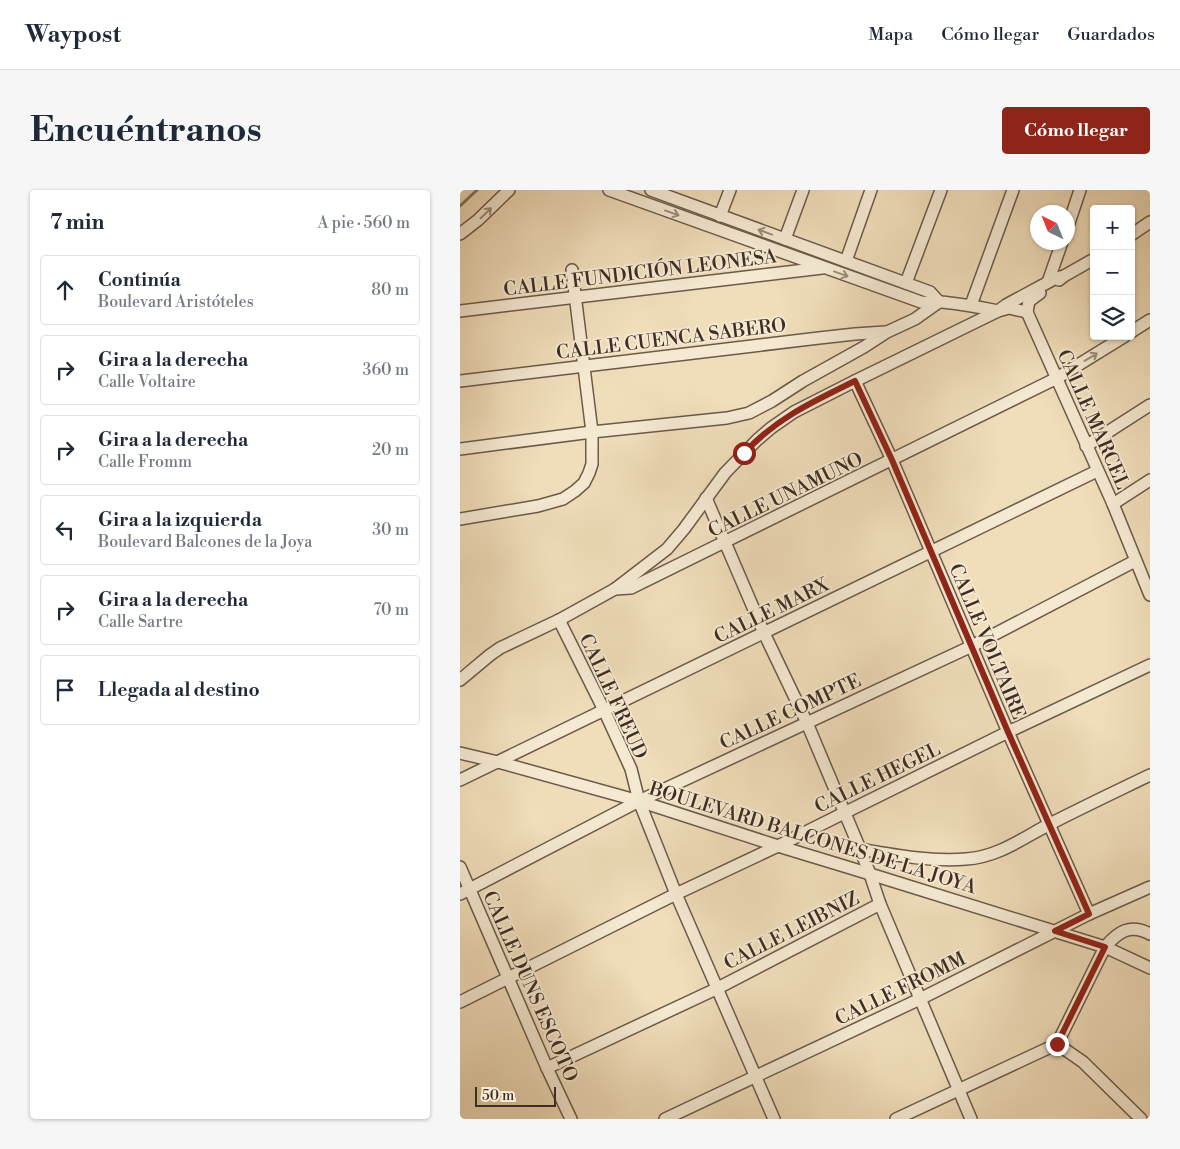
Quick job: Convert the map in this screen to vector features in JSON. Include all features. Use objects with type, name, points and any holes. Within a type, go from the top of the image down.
[{"type":"street","points":[[460,234],[510,190]]},
{"type":"street","points":[[610,190],[921,302],[971,305],[998,312]]},
{"type":"street","points":[[651,190],[930,292],[939,302]]},
{"type":"street","points":[[720,216],[730,190]]},
{"type":"street","points":[[785,239],[803,190]]},
{"type":"street","points":[[846,261],[872,190]]},
{"type":"street","points":[[906,283],[941,190]]},
{"type":"street","points":[[971,305],[1012,190]]},
{"type":"street","points":[[1075,205],[1080,190]]},
{"type":"street","points":[[1135,232],[1150,222]]},
{"type":"street","points":[[1048,282],[1059,250]]},
{"type":"street","points":[[460,680],[500,648],[559,620],[615,589],[667,549],[725,473],[770,428],[794,412],[998,312],[1009,308],[1027,312],[1029,301],[1064,276],[1090,261]]},
{"type":"street","name":"CALLE FUNDICIÓN LEONESA","points":[[460,312],[824,268]]},
{"type":"street","points":[[460,519],[556,502],[569,496],[584,483],[592,464],[592,432],[572,270]]},
{"type":"street","points":[[998,312],[1006,305],[1048,282],[1064,276]]},
{"type":"street","points":[[460,449],[592,432],[727,418],[749,413],[887,332],[915,319],[939,302]]},
{"type":"street","name":"CALLE MARCEL","points":[[1027,312],[1150,595]]},
{"type":"street","points":[[1135,329],[1150,320]]},
{"type":"street","name":"CALLE CUENCA SABERO","points":[[460,381],[855,334],[887,332]]},
{"type":"street","name":"CALLE UNAMUNO","points":[[615,589],[631,588],[726,543],[1057,378],[1119,340]]},
{"type":"street","name":"CALLE VOLTAIRE","points":[[855,381],[892,460],[1008,732],[1089,914]]},
{"type":"street","points":[[1086,446],[1150,405]]},
{"type":"street","name":"CALLE MARX","points":[[460,780],[1097,471]]},
{"type":"street","points":[[1112,504],[1150,480]]},
{"type":"street","name":"CALLE LEIBNIZ","points":[[547,1068],[716,989],[880,904],[860,849],[807,723],[764,633],[706,498]]},
{"type":"street","name":"CALLE COMPTE","points":[[465,892],[638,801],[972,646],[1136,561]]},
{"type":"street","name":"CALLE FREUD","points":[[559,620],[604,710],[630,769],[638,801],[676,894],[716,989],[757,1076],[774,1119]]},
{"type":"street","name":"CALLE HEGEL","points":[[460,1002],[676,894],[1150,665]]},
{"type":"street","name":"BOULEVARD BALCONES DE LA JOYA","points":[[460,753],[638,801],[1105,947],[1150,968]]},
{"type":"street","points":[[860,849],[938,860],[967,859],[994,853],[1020,842],[1049,825],[1150,775]]},
{"type":"street","name":"CALLE DUNS ESCOTO","points":[[460,867],[465,892],[508,978],[571,1119]]},
{"type":"street","name":"CALLE FROMM","points":[[665,1119],[920,999],[1089,914],[1150,887]]},
{"type":"street","points":[[880,904],[971,1119]]},
{"type":"street","points":[[896,1119],[1057,1044],[1105,947],[1126,929],[1144,930],[1150,934]]},
{"type":"street","points":[[1057,1044],[1083,1062],[1135,1117]]},
{"type":"waterway","points":[[460,206],[477,190]]},
{"type":"route","points":[[744,453],[770,428],[794,412],[855,381],[892,460],[1008,732],[1089,914],[1055,931],[1105,947],[1057,1044]]}]
